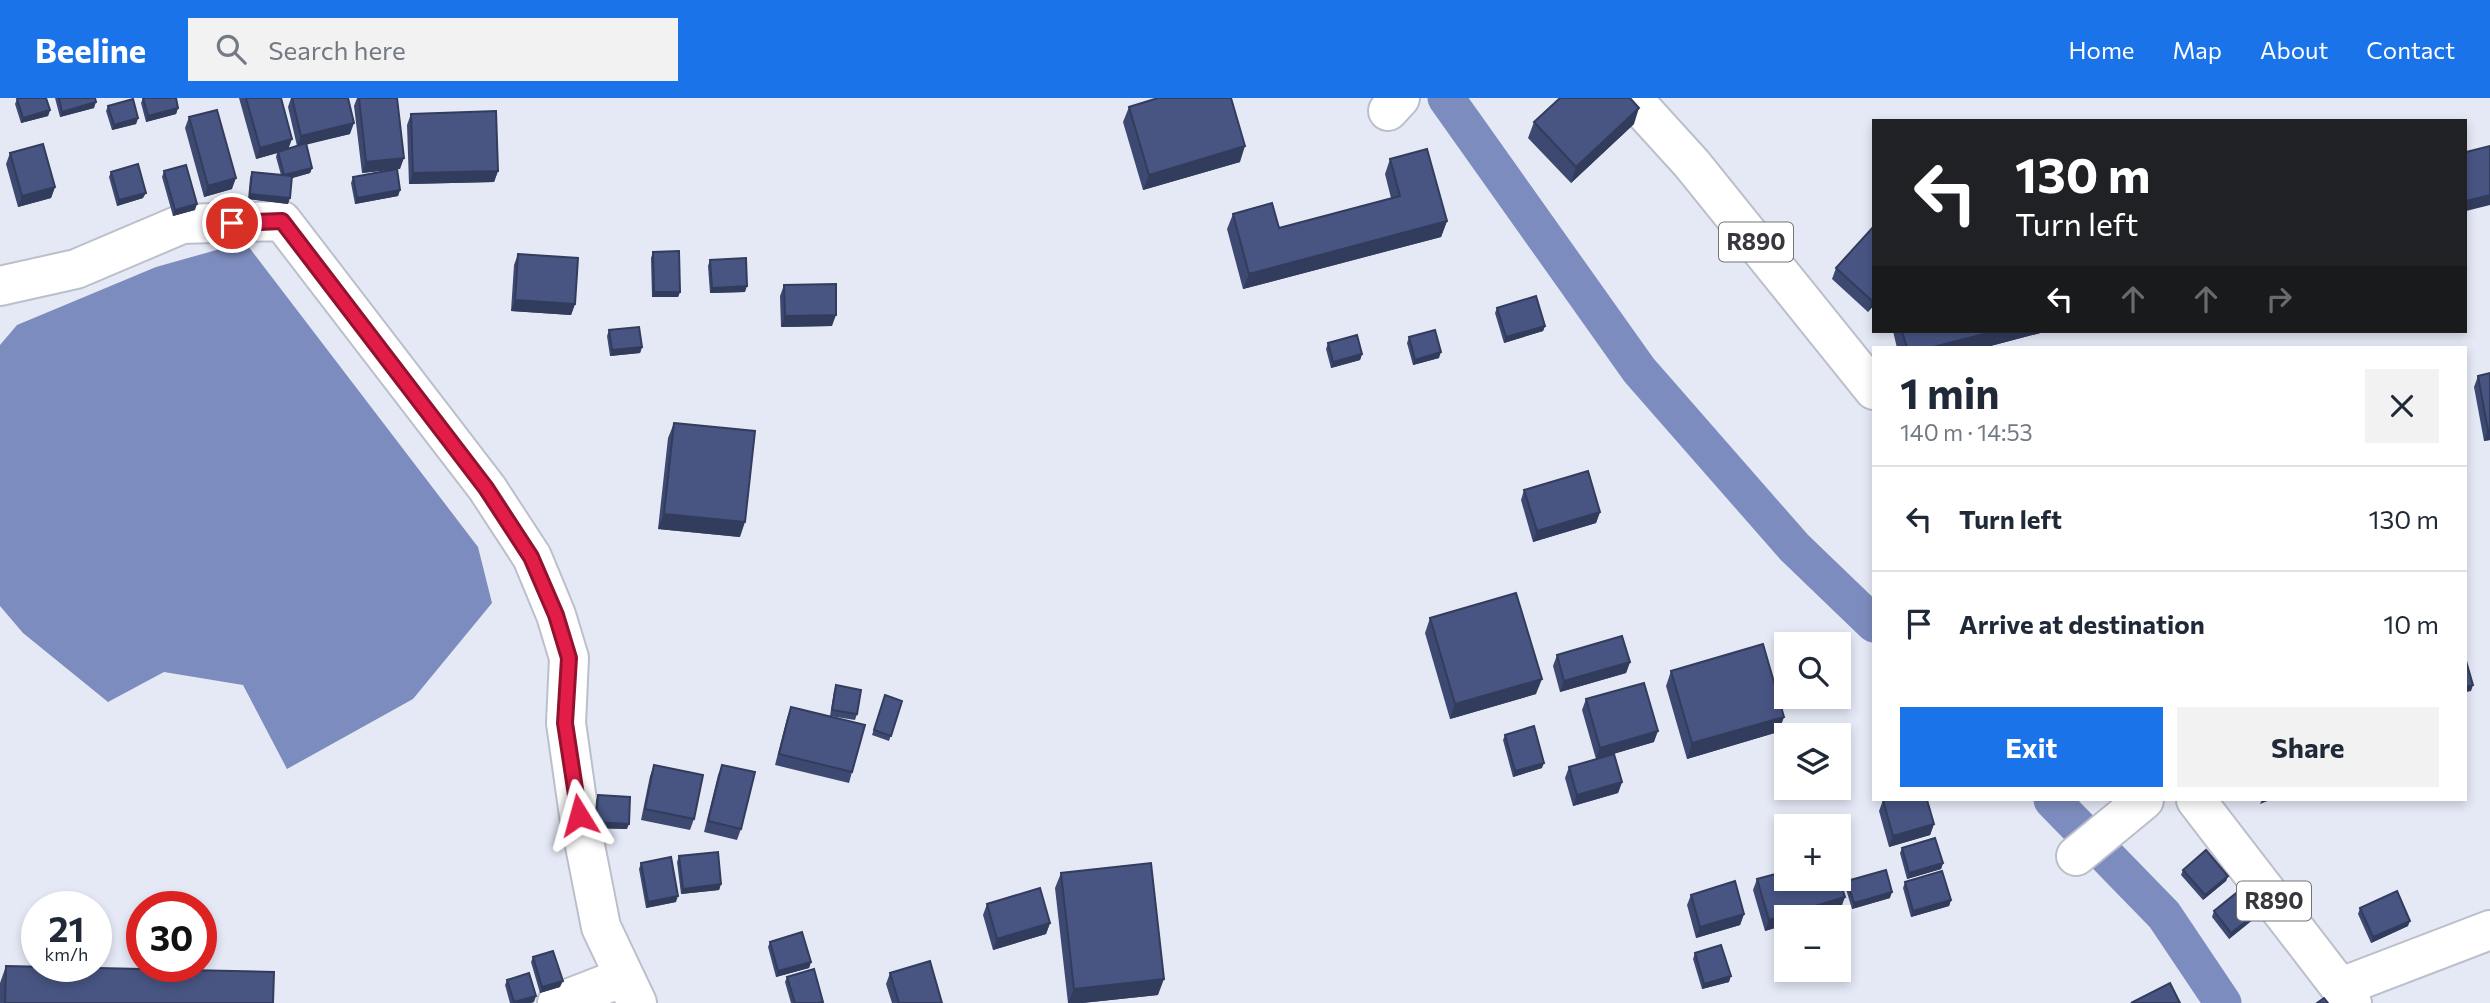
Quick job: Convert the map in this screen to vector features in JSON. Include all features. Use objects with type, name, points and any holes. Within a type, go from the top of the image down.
[{"type":"street","name":"R890","points":[[1635,99],[1701,174],[1872,388]]},
{"type":"street","points":[[0,286],[76,269],[182,224],[282,221],[486,488],[531,557],[556,615],[569,658],[565,723],[579,815],[601,928],[631,990],[557,1003]]},
{"type":"street","points":[[2076,856],[2143,801]]},
{"type":"street","name":"R890","points":[[2197,801],[2347,995]]},
{"type":"street","points":[[2347,995],[2490,930]]},
{"type":"water","points":[[245,242],[478,547],[492,603],[413,699],[287,769],[243,685],[164,672],[108,702],[23,633],[0,606],[0,345],[17,325],[156,267]]},
{"type":"building","points":[[46,98],[50,110],[23,118],[17,99]]},
{"type":"building","points":[[59,98],[95,98],[96,102],[62,112]]},
{"type":"building","points":[[143,98],[176,98],[178,108],[148,116]]},
{"type":"building","points":[[246,98],[281,98],[292,139],[260,148]]},
{"type":"building","points":[[292,98],[348,98],[354,123],[301,136]]},
{"type":"building","points":[[359,98],[397,98],[404,158],[366,162]]},
{"type":"building","points":[[1158,98],[1231,98],[1245,146],[1149,175],[1129,107]]},
{"type":"building","points":[[1560,98],[1630,98],[1639,108],[1576,167],[1534,122]]},
{"type":"building","points":[[133,99],[138,118],[114,125],[108,106]]},
{"type":"building","points":[[217,110],[236,178],[208,186],[189,117]]},
{"type":"building","points":[[496,111],[498,171],[413,173],[411,114]]},
{"type":"building","points":[[306,143],[312,168],[284,175],[278,152]]},
{"type":"building","points":[[43,144],[55,187],[22,196],[10,153]]},
{"type":"building","points":[[2490,146],[2490,195],[2467,201],[2467,152]]},
{"type":"building","points":[[1427,149],[1447,221],[1249,274],[1233,214],[1272,203],[1279,228],[1400,196],[1390,159]]},
{"type":"building","points":[[138,164],[146,193],[119,200],[111,172]]},
{"type":"building","points":[[186,165],[197,204],[175,210],[164,171]]},
{"type":"building","points":[[397,169],[400,190],[357,198],[353,177]]},
{"type":"building","points":[[252,172],[292,176],[290,198],[250,194]]},
{"type":"building","points":[[1872,228],[1872,301],[1836,268]]},
{"type":"building","points":[[679,251],[680,292],[654,292],[653,252]]},
{"type":"building","points":[[518,254],[578,258],[575,304],[515,300]]},
{"type":"building","points":[[746,258],[747,286],[712,288],[710,260]]},
{"type":"building","points":[[836,284],[836,315],[785,316],[784,285]]},
{"type":"building","points":[[1536,296],[1545,326],[1506,337],[1497,308]]},
{"type":"building","points":[[639,327],[642,347],[612,350],[609,330]]},
{"type":"building","points":[[1435,330],[1441,352],[1415,360],[1409,337]]},
{"type":"building","points":[[1903,333],[1988,333],[1937,346],[1906,346]]},
{"type":"building","points":[[1357,335],[1362,354],[1333,362],[1328,343]]},
{"type":"building","points":[[2490,373],[2490,429],[2488,430],[2478,376]]},
{"type":"building","points":[[674,423],[755,431],[745,522],[664,514]]},
{"type":"building","points":[[1588,471],[1600,512],[1537,531],[1524,490]]},
{"type":"building","points":[[1516,593],[1542,679],[1455,704],[1430,618]]},
{"type":"building","points":[[1622,636],[1630,662],[1564,681],[1557,655]]},
{"type":"building","points":[[1763,644],[1774,682],[1774,709],[1782,709],[1784,717],[1692,743],[1671,671]]},
{"type":"building","points":[[2467,664],[2473,685],[2467,687]]},
{"type":"building","points":[[1644,683],[1658,731],[1600,748],[1586,699]]},
{"type":"building","points":[[836,685],[861,690],[857,714],[832,710]]},
{"type":"building","points":[[885,695],[902,701],[891,736],[874,730]]},
{"type":"building","points":[[791,707],[865,725],[852,772],[779,754]]},
{"type":"building","points":[[1534,726],[1544,763],[1515,771],[1505,735]]},
{"type":"building","points":[[1614,754],[1622,782],[1577,795],[1569,767]]},
{"type":"building","points":[[654,765],[703,775],[694,819],[645,809]]},
{"type":"building","points":[[722,765],[755,772],[741,829],[708,821]]},
{"type":"building","points":[[598,795],[630,797],[629,824],[596,822]]},
{"type":"building","points":[[1883,801],[1927,801],[1934,824],[1893,836]]},
{"type":"building","points":[[1935,838],[1943,863],[1909,873],[1902,848]]},
{"type":"building","points":[[2206,850],[2228,876],[2205,895],[2183,870]]},
{"type":"building","points":[[718,852],[721,884],[683,889],[679,856]]},
{"type":"building","points":[[671,857],[678,896],[648,902],[641,863]]},
{"type":"building","points":[[1151,863],[1164,979],[1074,989],[1061,873]]},
{"type":"building","points":[[1886,870],[1892,892],[1854,903],[1850,891],[1851,880]]},
{"type":"building","points":[[1942,871],[1951,900],[1913,911],[1905,882]]},
{"type":"building","points":[[1774,874],[1774,891],[1843,891],[1845,897],[1819,905],[1774,905],[1774,918],[1769,920],[1757,879]]},
{"type":"building","points":[[1735,881],[1744,914],[1700,927],[1691,895]]},
{"type":"building","points":[[1040,888],[1050,923],[997,939],[987,904]]},
{"type":"building","points":[[2240,890],[2257,913],[2231,933],[2214,911]]},
{"type":"building","points":[[2397,891],[2410,921],[2373,937],[2360,908]]},
{"type":"building","points":[[802,932],[811,962],[778,971],[770,942]]},
{"type":"building","points":[[1721,945],[1731,976],[1704,984],[1695,953]]},
{"type":"building","points":[[553,951],[563,981],[542,987],[533,957]]},
{"type":"building","points":[[930,961],[942,1003],[899,1003],[890,973]]},
{"type":"building","points":[[6,966],[21,966],[21,982],[112,982],[112,968],[126,969],[126,982],[217,982],[217,971],[274,972],[273,1003],[5,1003]]},
{"type":"building","points":[[814,969],[823,1002],[795,1003],[787,977]]},
{"type":"building","points":[[529,973],[536,996],[514,1002],[507,980]]},
{"type":"building","points":[[2170,983],[2180,1003],[2131,1003]]},
{"type":"waterway","points":[[1446,98],[1639,370],[1794,547],[1872,622]]},
{"type":"waterway","points":[[2053,801],[2164,915],[2223,1003]]},
{"type":"route","points":[[232,223],[282,221],[486,488],[531,557],[556,615],[569,658],[565,723],[579,815]]}]
